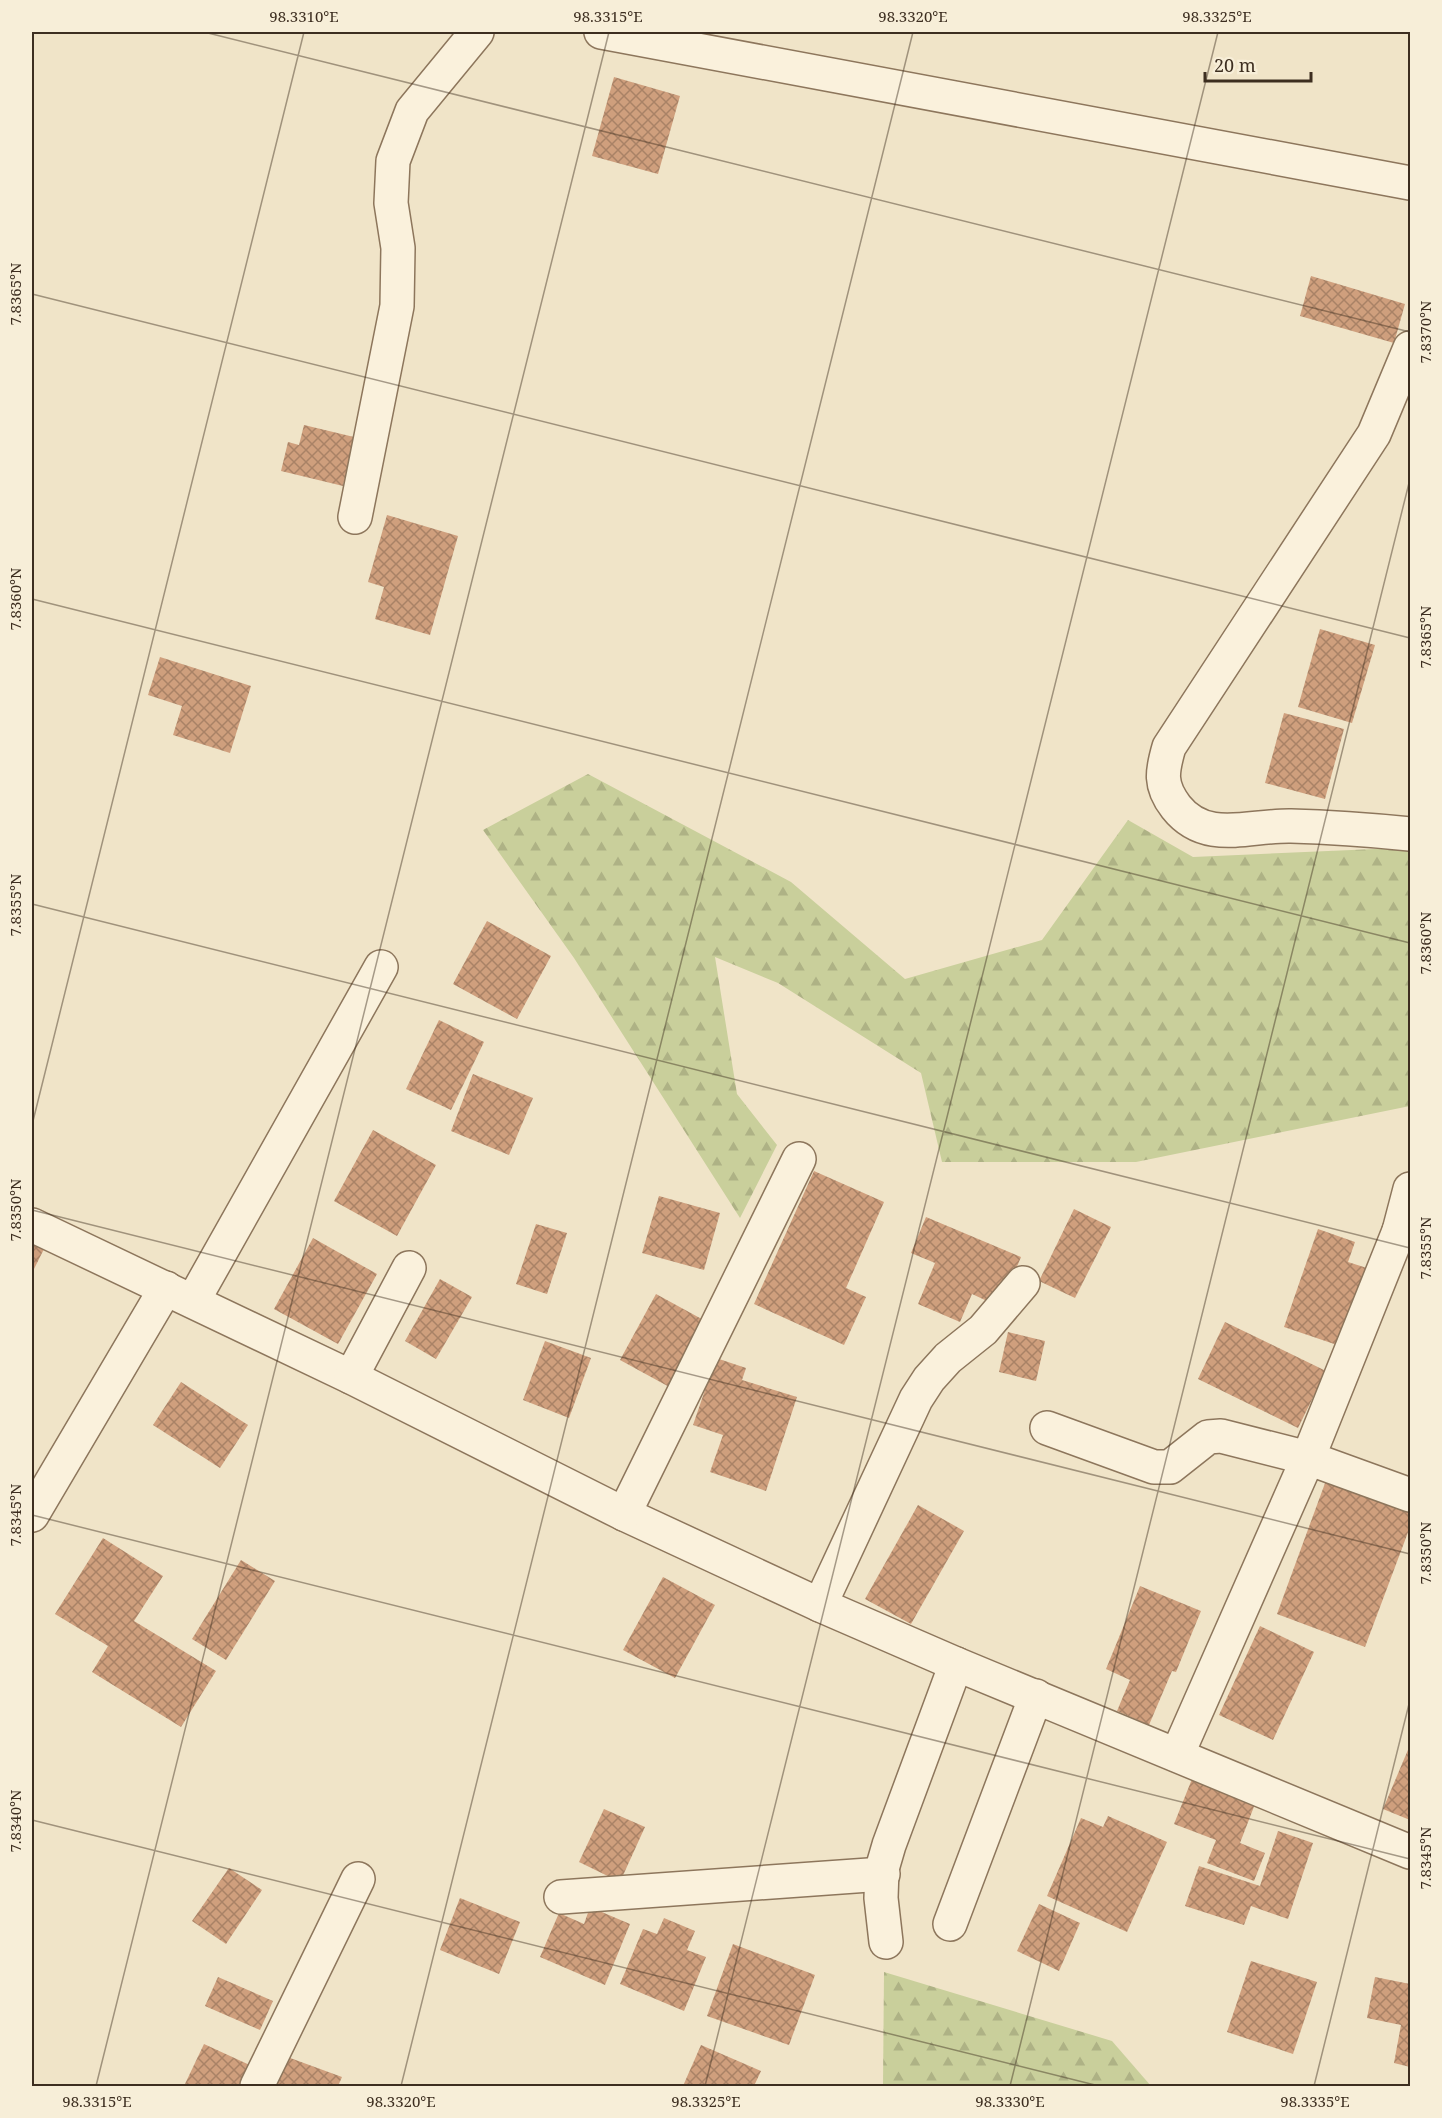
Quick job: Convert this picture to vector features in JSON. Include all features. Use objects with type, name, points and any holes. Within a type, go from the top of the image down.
[{"type":"street","points":[[355,517],[397,306],[398,248],[391,203],[393,161],[412,111],[477,32]]},
{"type":"street","points":[[601,32],[1410,183]]},
{"type":"street","points":[[1410,348],[1374,434],[1180,729],[1169,747],[1162,772],[1168,797],[1184,817],[1200,827],[1221,831],[1260,827],[1318,826],[1410,834]]},
{"type":"street","points":[[32,1515],[180,1295],[381,967]]},
{"type":"street","points":[[624,1514],[799,1159]]},
{"type":"street","points":[[1177,1755],[1404,1233],[1410,1189]]},
{"type":"street","points":[[32,1226],[351,1377],[624,1514],[820,1605],[956,1664],[1410,1852]]},
{"type":"street","points":[[351,1377],[409,1269]]},
{"type":"street","points":[[820,1605],[916,1399],[928,1379],[948,1358],[983,1330],[1023,1284]]},
{"type":"street","points":[[1047,1428],[1154,1467],[1170,1467],[1208,1437],[1221,1436],[1308,1458],[1410,1495]]},
{"type":"street","points":[[886,1942],[881,1898],[882,1874],[889,1845],[956,1664]]},
{"type":"street","points":[[950,1924],[1036,1696]]},
{"type":"street","points":[[561,1897],[882,1874]]},
{"type":"street","points":[[257,2086],[357,1879]]},
{"type":"green space","points":[[588,774],[791,882],[905,979],[1042,940],[1128,820],[1193,857],[1410,849],[1410,1106],[1136,1162],[942,1162],[921,1073],[778,983],[715,957],[737,1094],[777,1145],[740,1218],[574,958],[483,830]]},
{"type":"green space","points":[[884,1972],[1112,2041],[1151,2086],[883,2086]]},
{"type":"building","points":[[614,77],[680,96],[658,174],[592,156]]},
{"type":"building","points":[[1311,276],[1405,304],[1394,343],[1300,316]]},
{"type":"building","points":[[304,425],[354,437],[343,486],[281,471],[288,442],[299,445]]},
{"type":"building","points":[[387,515],[458,536],[430,635],[375,619],[384,587],[368,582]]},
{"type":"building","points":[[1320,629],[1375,645],[1352,723],[1298,707]]},
{"type":"building","points":[[160,657],[251,686],[230,753],[173,735],[182,706],[148,695]]},
{"type":"building","points":[[1284,713],[1344,729],[1325,799],[1265,783]]},
{"type":"building","points":[[487,921],[551,956],[517,1019],[453,984]]},
{"type":"building","points":[[439,1020],[484,1042],[451,1110],[406,1089]]},
{"type":"building","points":[[473,1074],[533,1098],[509,1155],[451,1131]]},
{"type":"building","points":[[373,1130],[436,1165],[397,1236],[334,1201]]},
{"type":"building","points":[[814,1171],[884,1202],[846,1288],[866,1297],[844,1345],[754,1304]]},
{"type":"building","points":[[659,1196],[720,1213],[704,1270],[642,1253]]},
{"type":"building","points":[[1074,1209],[1111,1227],[1075,1298],[1039,1281]]},
{"type":"building","points":[[926,1217],[1021,1257],[1000,1307],[972,1294],[960,1322],[918,1304],[935,1263],[911,1253]]},
{"type":"building","points":[[536,1224],[567,1233],[547,1294],[516,1284]]},
{"type":"building","points":[[1318,1229],[1355,1242],[1348,1262],[1370,1269],[1343,1347],[1284,1327]]},
{"type":"building","points":[[32,1234],[47,1243],[32,1273]]},
{"type":"building","points":[[313,1238],[377,1274],[338,1344],[274,1309]]},
{"type":"building","points":[[440,1279],[472,1297],[436,1359],[405,1341]]},
{"type":"building","points":[[656,1294],[709,1323],[673,1389],[620,1360]]},
{"type":"building","points":[[1225,1322],[1326,1371],[1298,1428],[1198,1379]]},
{"type":"building","points":[[1008,1332],[1045,1341],[1036,1381],[999,1372]]},
{"type":"building","points":[[545,1341],[591,1358],[569,1418],[523,1400]]},
{"type":"building","points":[[716,1358],[746,1368],[742,1380],[797,1397],[766,1491],[710,1472],[723,1435],[693,1425]]},
{"type":"building","points":[[181,1382],[248,1425],[220,1468],[153,1425]]},
{"type":"building","points":[[1328,1475],[1410,1506],[1410,1527],[1365,1647],[1277,1614]]},
{"type":"building","points":[[918,1505],[964,1531],[911,1624],[865,1599]]},
{"type":"building","points":[[103,1538],[163,1576],[134,1621],[216,1671],[181,1727],[92,1672],[108,1646],[55,1614]]},
{"type":"building","points":[[241,1560],[275,1581],[226,1660],[192,1639]]},
{"type":"building","points":[[663,1577],[715,1605],[675,1678],[623,1650]]},
{"type":"building","points":[[1140,1586],[1201,1611],[1176,1672],[1172,1671],[1149,1725],[1117,1711],[1130,1680],[1106,1669]]},
{"type":"building","points":[[1260,1626],[1314,1652],[1273,1740],[1219,1715]]},
{"type":"building","points":[[1410,1745],[1410,1820],[1383,1809]]},
{"type":"building","points":[[1192,1779],[1255,1804],[1240,1843],[1265,1853],[1254,1881],[1207,1863],[1216,1840],[1174,1824]]},
{"type":"building","points":[[604,1809],[645,1827],[620,1882],[579,1862]]},
{"type":"building","points":[[1108,1816],[1167,1842],[1127,1932],[1047,1896],[1081,1818],[1103,1827]]},
{"type":"building","points":[[1278,1831],[1313,1843],[1288,1919],[1251,1906],[1244,1925],[1185,1906],[1199,1866],[1260,1886]]},
{"type":"building","points":[[229,1868],[262,1890],[226,1944],[192,1921]]},
{"type":"building","points":[[460,1898],[520,1922],[499,1974],[440,1950]]},
{"type":"building","points":[[1039,1904],[1080,1923],[1059,1971],[1017,1951]]},
{"type":"building","points":[[590,1907],[630,1924],[605,1985],[540,1957],[559,1913],[584,1924]]},
{"type":"building","points":[[664,1918],[695,1931],[687,1950],[706,1957],[684,2011],[620,1984],[643,1929],[657,1934]]},
{"type":"building","points":[[733,1944],[815,1975],[789,2045],[707,2016]]},
{"type":"building","points":[[1251,1961],[1317,1982],[1293,2054],[1227,2032]]},
{"type":"building","points":[[218,1977],[273,2001],[260,2030],[205,2006]]},
{"type":"building","points":[[1375,1977],[1410,1984],[1410,2067],[1394,2063],[1401,2025],[1367,2018]]},
{"type":"building","points":[[204,2044],[254,2067],[245,2086],[184,2086]]},
{"type":"building","points":[[701,2045],[761,2071],[754,2086],[683,2086]]},
{"type":"building","points":[[282,2055],[342,2077],[338,2086],[270,2086]]}]
